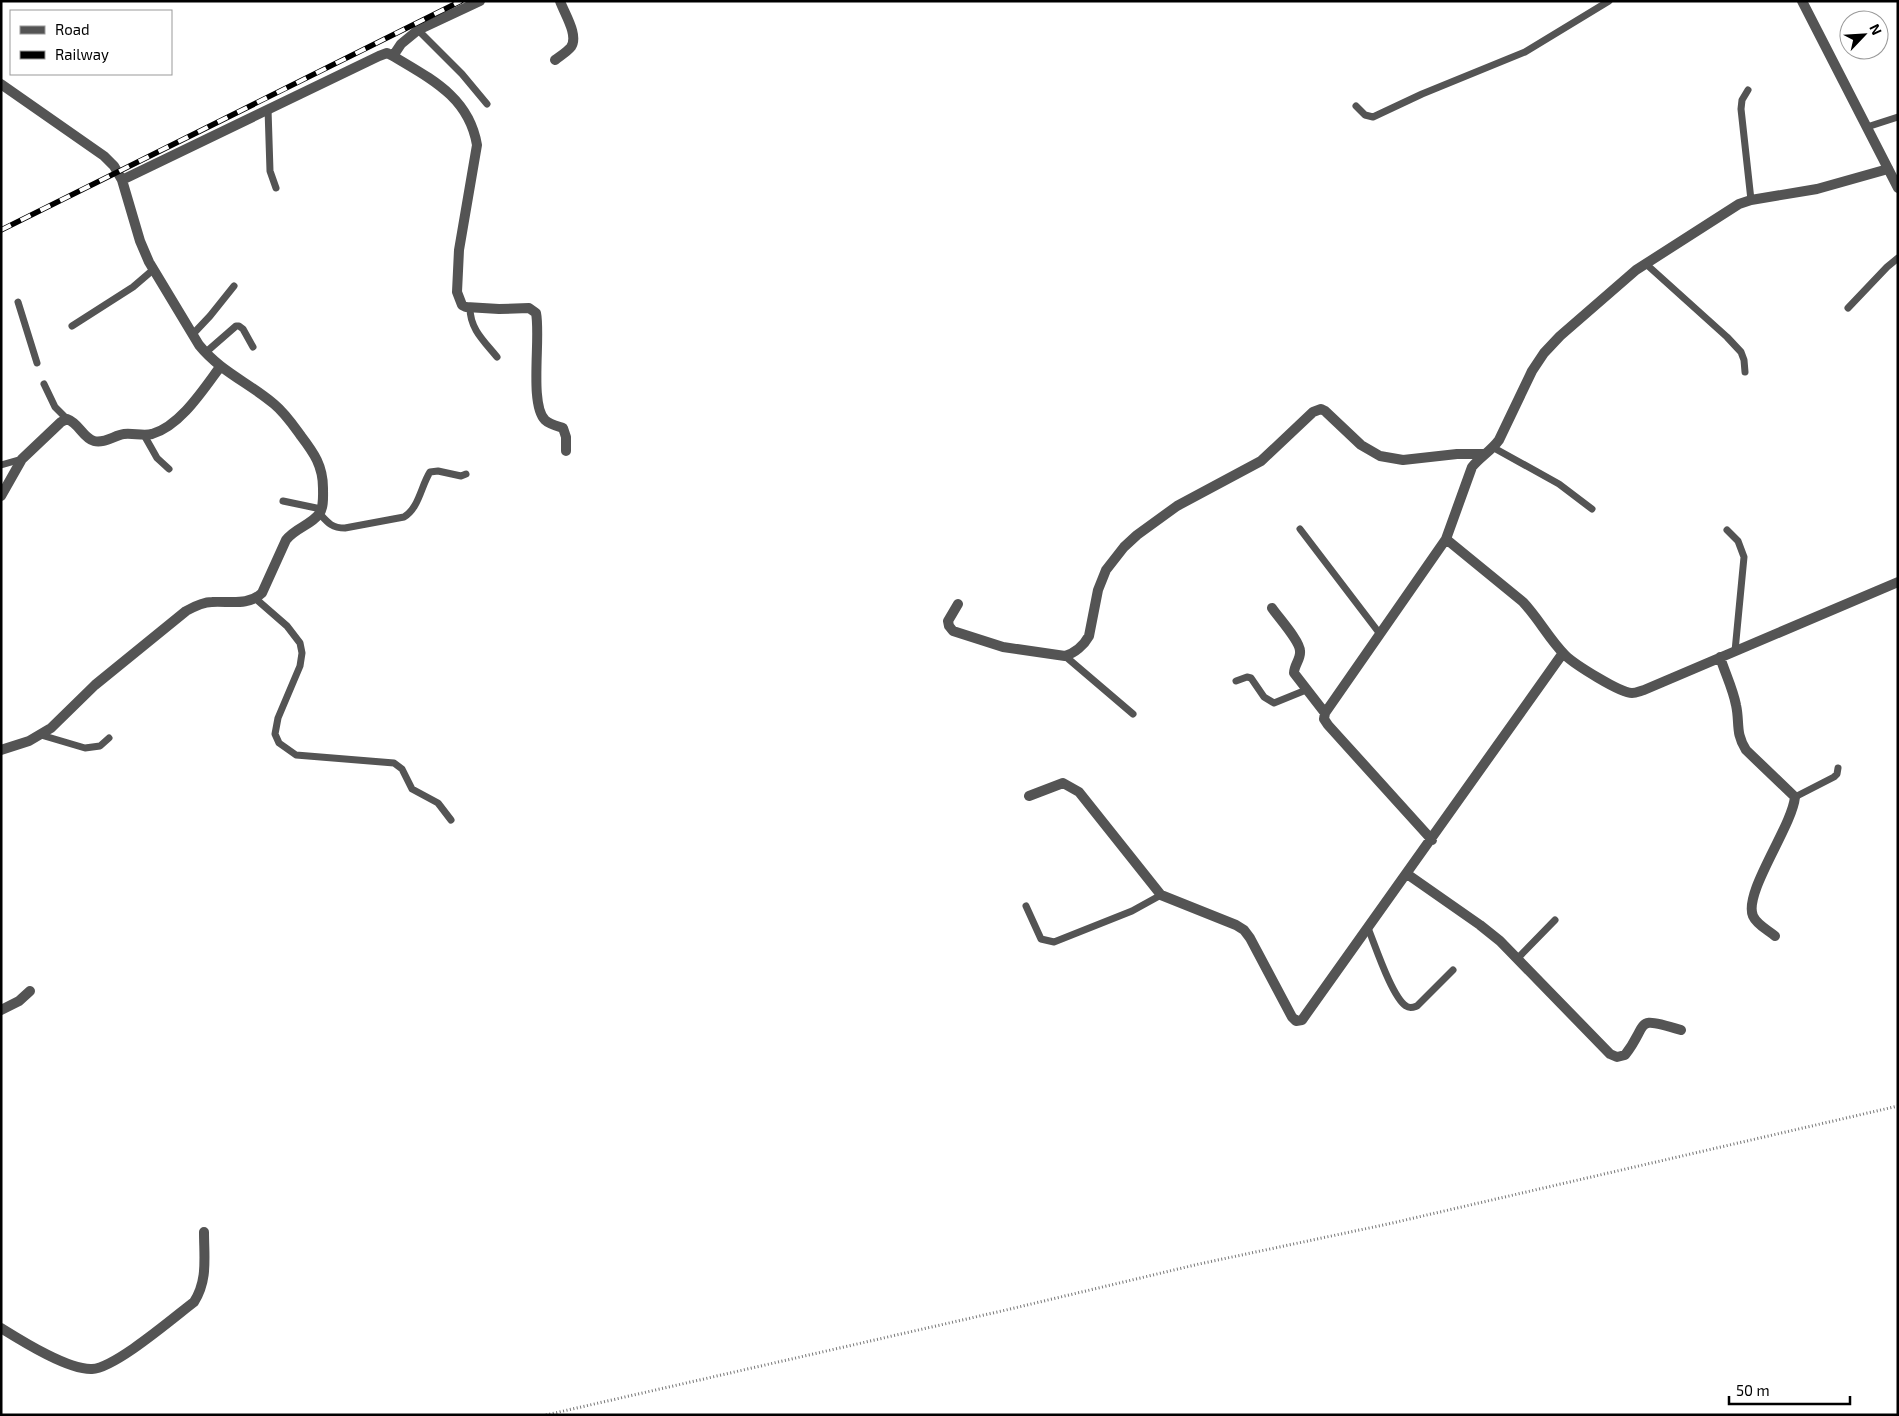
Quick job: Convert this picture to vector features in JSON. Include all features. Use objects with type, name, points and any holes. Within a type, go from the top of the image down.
[{"type":"street","points":[[393,56],[401,44],[418,30],[480,1]]},
{"type":"street","points":[[555,60],[569,50],[573,42],[573,34],[560,1]]},
{"type":"street","points":[[1802,1],[1898,188]]},
{"type":"street","points":[[122,180],[387,53],[436,82],[468,115],[475,130],[477,146],[459,250],[458,292],[462,305],[470,308],[529,308],[536,314],[536,358],[541,412],[547,422],[563,428],[566,437],[566,451]]},
{"type":"street","points":[[1,84],[104,156],[114,166],[122,180],[140,241],[154,269],[193,334],[206,353],[220,367],[282,410],[314,452],[323,476],[320,512],[291,534],[262,593],[256,599],[247,602],[198,604],[186,611],[95,685],[51,728],[40,735],[1,750]]},
{"type":"street","points":[[1432,840],[1328,725],[1324,719],[1325,713],[1446,539],[1472,467],[1499,440],[1532,371],[1544,353],[1560,336],[1619,283],[1738,204],[1818,189],[1888,169]]},
{"type":"street","points":[[1,496],[22,459],[61,422],[72,421],[89,438],[101,442],[126,434],[144,435],[159,431],[185,414],[220,367]]},
{"type":"street","points":[[958,604],[948,621],[953,631],[1003,647],[1065,656],[1075,651],[1089,636],[1098,590],[1106,570],[1124,546],[1137,534],[1177,506],[1261,461],[1313,412],[1322,409],[1361,445],[1380,456],[1402,460],[1489,451]]},
{"type":"street","points":[[1446,539],[1523,602],[1563,654],[1622,691],[1633,693],[1898,582]]},
{"type":"street","points":[[1272,608],[1299,646],[1299,658],[1294,668],[1294,673],[1325,713]]},
{"type":"street","points":[[1028,796],[1063,783],[1079,792],[1161,895],[1236,924],[1244,930],[1292,1017],[1296,1021],[1302,1020],[1563,654]]},
{"type":"street","points":[[1720,657],[1736,703],[1740,741],[1746,750],[1795,797],[1783,833],[1761,876],[1751,908],[1752,915],[1757,922],[1775,936]]},
{"type":"street","points":[[1407,874],[1480,925],[1517,959],[1610,1054],[1617,1057],[1625,1055],[1640,1027],[1646,1022],[1653,1021],[1681,1030]]},
{"type":"street","points":[[1,1010],[19,1001],[30,991]]},
{"type":"street","points":[[1,1328],[50,1355],[81,1368],[92,1369],[104,1366],[121,1357],[194,1302],[204,1282],[204,1232]]},
{"type":"lane","points":[[1356,106],[1365,116],[1373,117],[1422,94],[1525,52],[1609,1]]},
{"type":"lane","points":[[418,30],[456,67],[486,104]]},
{"type":"lane","points":[[1748,90],[1742,100],[1741,109],[1752,200]]},
{"type":"lane","points":[[268,109],[270,171],[276,188]]},
{"type":"lane","points":[[1867,127],[1898,117]]},
{"type":"lane","points":[[1848,308],[1898,258]]},
{"type":"lane","points":[[1646,264],[1741,352],[1745,372]]},
{"type":"lane","points":[[72,326],[133,287],[154,269]]},
{"type":"lane","points":[[193,334],[234,286]]},
{"type":"lane","points":[[18,302],[37,363]]},
{"type":"lane","points":[[470,308],[472,325],[497,356]]},
{"type":"lane","points":[[206,353],[236,326],[243,329],[253,347]]},
{"type":"lane","points":[[44,384],[55,407],[67,420]]},
{"type":"lane","points":[[144,435],[157,458],[169,469]]},
{"type":"lane","points":[[1489,451],[1559,484],[1592,509]]},
{"type":"lane","points":[[1,465],[22,459]]},
{"type":"lane","points":[[283,501],[320,512],[331,526],[344,528],[404,517],[414,505],[430,472],[438,471],[461,476],[466,474]]},
{"type":"lane","points":[[1300,529],[1380,634]]},
{"type":"lane","points":[[1727,530],[1738,541],[1744,557],[1735,651]]},
{"type":"lane","points":[[256,599],[287,626],[300,643],[302,652],[300,666],[278,718],[275,734],[279,743],[296,756],[394,764],[402,769],[412,789],[438,803],[450,820]]},
{"type":"lane","points":[[1065,656],[1133,714]]},
{"type":"lane","points":[[1236,681],[1247,677],[1251,678],[1264,698],[1274,703],[1306,690]]},
{"type":"lane","points":[[40,735],[85,748],[100,746],[109,738]]},
{"type":"lane","points":[[1795,797],[1834,777],[1837,774],[1838,768]]},
{"type":"lane","points":[[1026,906],[1041,940],[1054,942],[1132,911],[1161,895]]},
{"type":"lane","points":[[1517,959],[1555,920]]},
{"type":"lane","points":[[1368,928],[1389,980],[1400,1000],[1407,1007],[1418,1006],[1453,970]]},
{"type":"path","points":[[546,1415],[996,1313],[1199,1264],[1388,1224],[1898,1106]]},
{"type":"railway","points":[[1,230],[461,1]]}]
